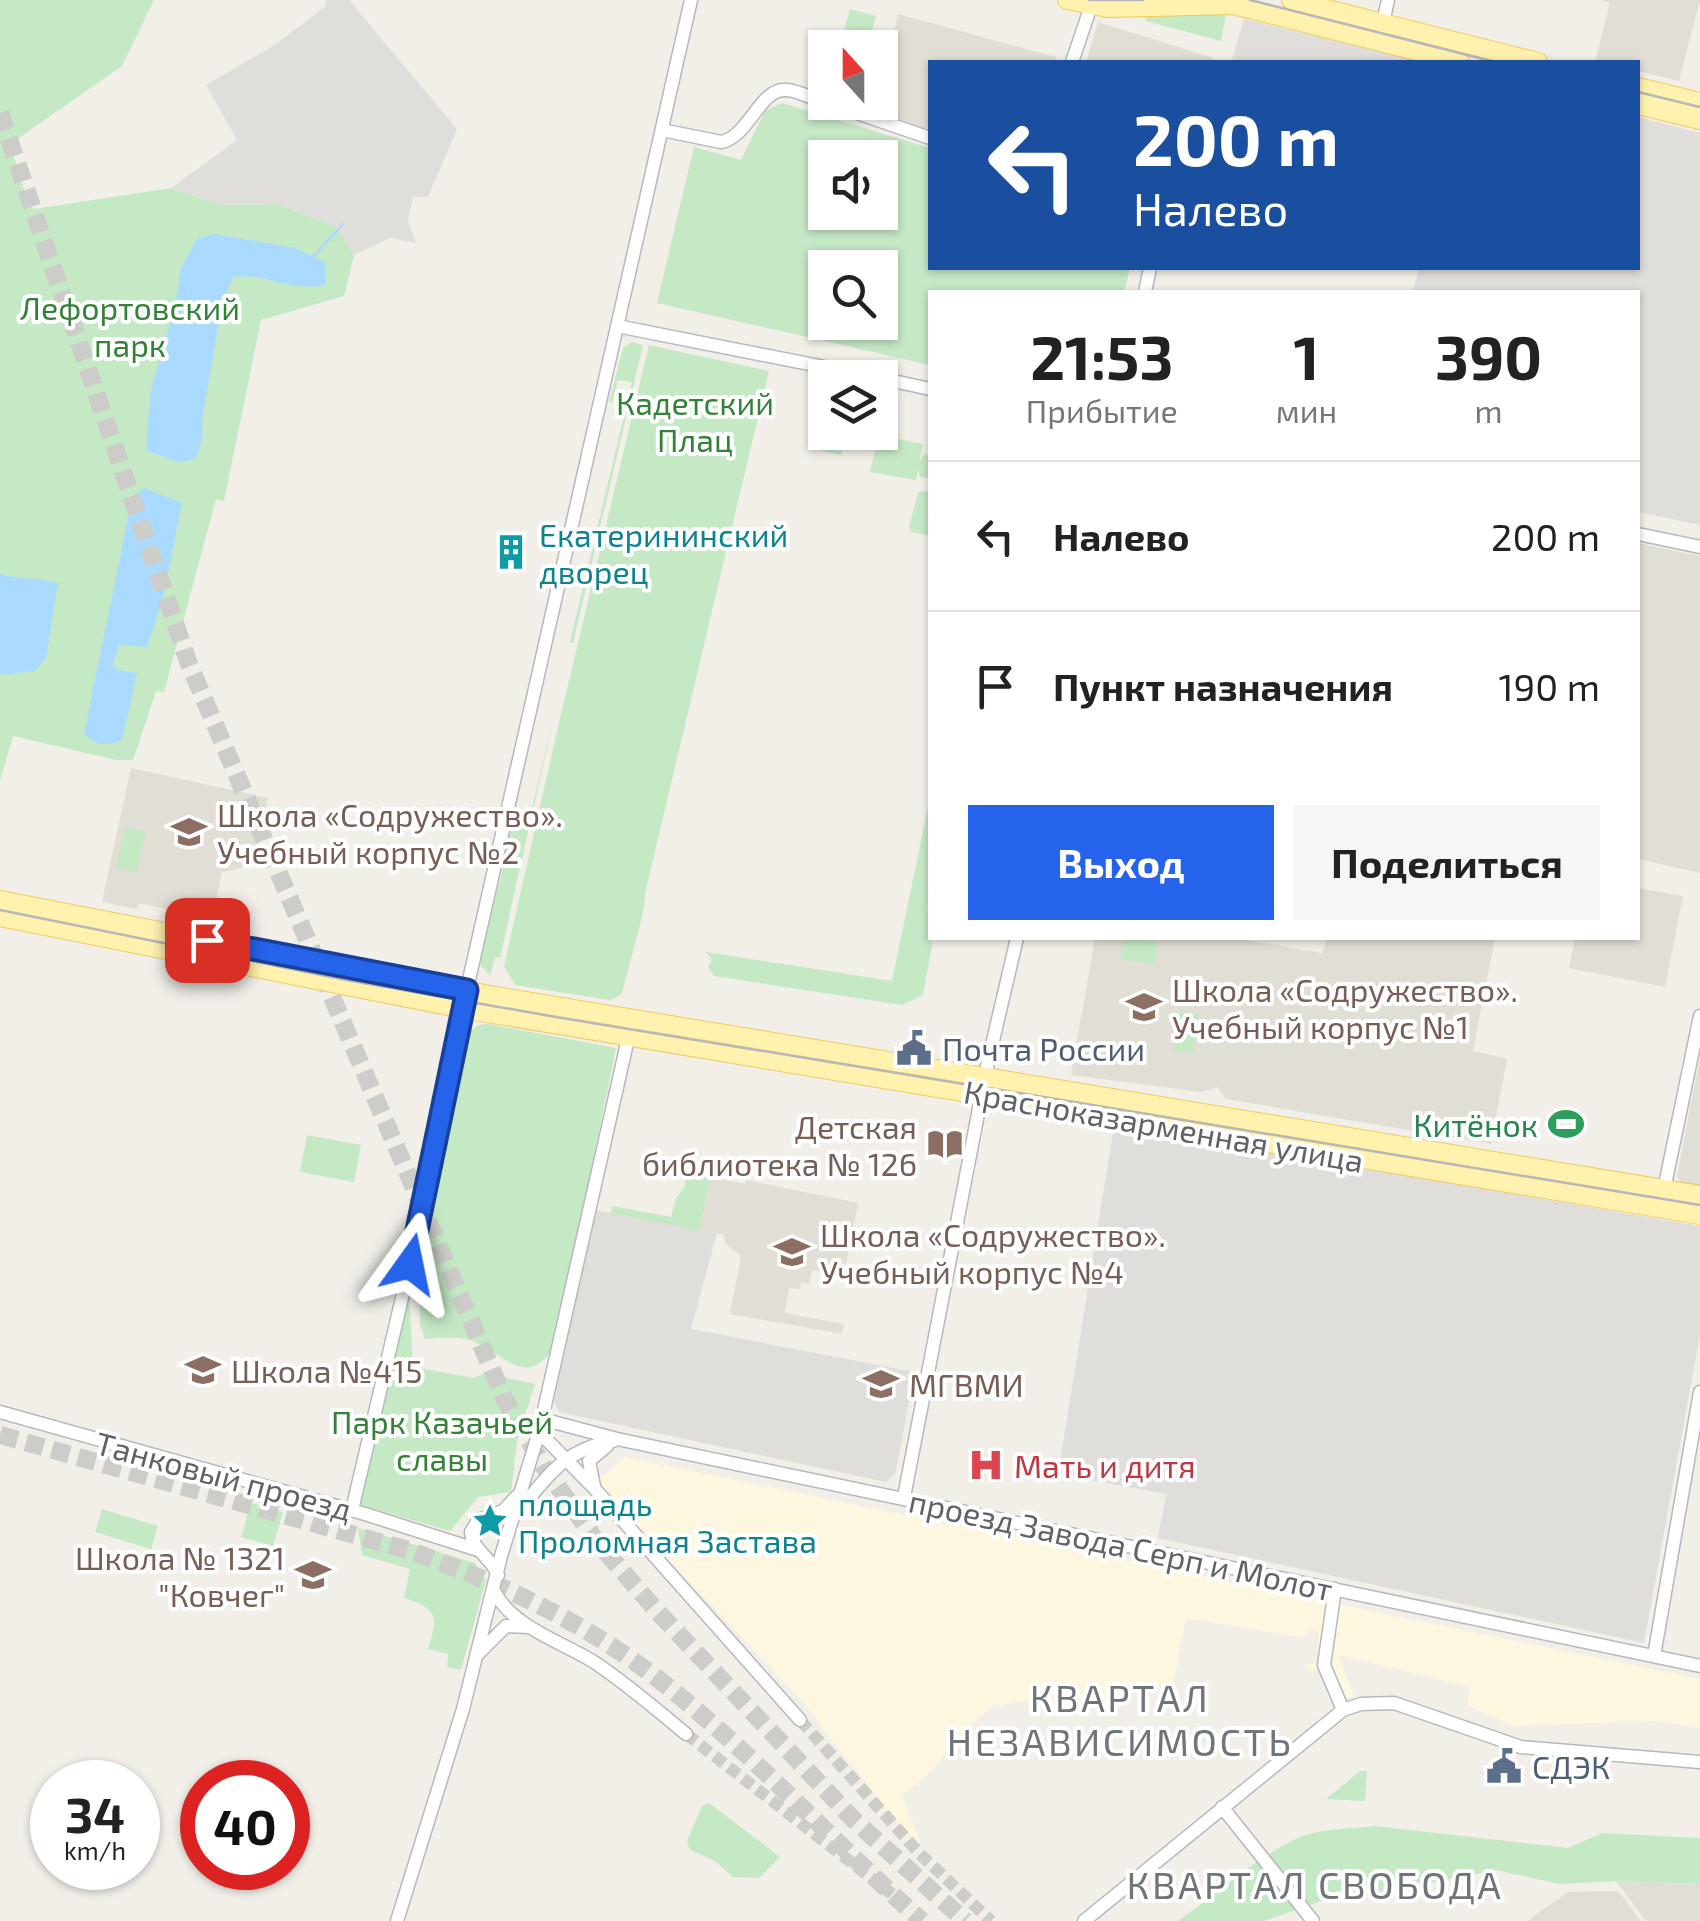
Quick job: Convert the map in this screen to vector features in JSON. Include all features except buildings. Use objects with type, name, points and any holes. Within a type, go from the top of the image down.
[{"type":"main road","points":[[1066,0],[1093,4],[1233,5],[1527,60]]},
{"type":"main road","points":[[1291,0],[1454,60]]},
{"type":"main road","points":[[1640,87],[1700,102]]},
{"type":"main road","points":[[1640,105],[1700,120]]},
{"type":"main road","points":[[0,900],[465,999]]},
{"type":"main road","points":[[0,917],[465,999]]},
{"type":"main road","name":"Красноказарменная улица","points":[[465,999],[1700,1215]]},
{"type":"main road","name":"Красноказарменная улица","points":[[984,1087],[1700,1195]]},
{"type":"street","points":[[352,1510],[691,0]]},
{"type":"street","points":[[1380,34],[1388,0]]},
{"type":"street","points":[[1073,60],[1093,4]]},
{"type":"street","points":[[662,130],[721,142],[730,140],[746,128],[753,113],[776,92],[786,89],[808,96]]},
{"type":"street","points":[[878,120],[928,137]]},
{"type":"street","points":[[616,326],[808,364]]},
{"type":"street","points":[[898,382],[928,389]]},
{"type":"street","points":[[1640,534],[1700,547]]},
{"type":"street","points":[[904,1498],[1017,940]]},
{"type":"street","points":[[1660,1209],[1700,1016]]},
{"type":"street","points":[[397,1921],[443,1775],[540,1426],[630,1028]]},
{"type":"street","points":[[1654,1656],[1700,1392]]},
{"type":"street","name":"Танковый проезд","points":[[0,1412],[352,1510],[480,1551]]},
{"type":"street","points":[[540,1426],[800,1720]]},
{"type":"street","name":"проезд Завода Серп и Молот","points":[[540,1426],[904,1498],[1700,1666]]},
{"type":"street","points":[[515,1516],[567,1458],[590,1445],[620,1440]]},
{"type":"street","points":[[594,1488],[588,1466],[590,1458],[620,1440]]},
{"type":"street","points":[[448,1538],[462,1535],[482,1517],[510,1506],[521,1490]]},
{"type":"street","points":[[480,1551],[496,1552],[506,1541],[504,1523],[492,1516]]},
{"type":"street","points":[[472,1528],[472,1542],[492,1562],[498,1576]]},
{"type":"street","points":[[1335,1589],[1324,1665],[1343,1710]]},
{"type":"street","points":[[494,1592],[502,1604],[535,1629],[593,1662],[686,1734]]},
{"type":"street","points":[[476,1657],[506,1626],[535,1629]]},
{"type":"street","points":[[1084,1921],[1343,1710],[1375,1702],[1394,1703],[1516,1746],[1700,1762]]},
{"type":"street","points":[[1222,1807],[1314,1921]]},
{"type":"shaded area","points":[[326,0],[349,0],[457,129],[428,197],[413,197],[408,220],[416,243],[390,238],[354,255],[336,227],[279,204],[221,205],[171,188],[237,140],[206,85],[276,44],[326,6]]},
{"type":"shaded area","points":[[1601,0],[1700,0],[1679,81],[1640,71],[1640,60],[1595,60],[1610,3]]},
{"type":"shaded area","points":[[898,14],[1056,57],[928,60],[928,129],[898,120],[898,30],[894,30]]},
{"type":"shaded area","points":[[1244,19],[1414,60],[1232,60]]},
{"type":"shaded area","points":[[1098,22],[1214,58],[1213,60],[1087,60]]},
{"type":"shaded area","points":[[1640,118],[1700,133],[1700,525],[1640,512],[1640,290],[1414,290],[1418,270],[1640,270]]},
{"type":"shaded area","points":[[1640,543],[1700,556],[1700,873],[1640,859]]},
{"type":"shaded area","name":"Школа «Содружество». Учебный корпус №2","points":[[131,768],[268,798],[253,866],[222,872],[212,919],[139,903],[137,909],[102,902]]},
{"type":"shaded area","points":[[1640,888],[1683,896],[1665,987],[1569,968],[1575,940],[1640,940]]},
{"type":"shaded area","points":[[1095,940],[1246,940],[1322,953],[1326,940],[1495,940],[1473,1051],[1507,1059],[1491,1144],[1226,1099],[1217,1087],[1202,1092],[1071,1075]]},
{"type":"shaded area","points":[[1700,1057],[1700,1188],[1682,1185],[1677,1175]]},
{"type":"shaded area","points":[[1114,1126],[1700,1226],[1700,1334],[1644,1643],[1158,1538],[1166,1494],[1058,1474]]},
{"type":"shaded area","name":"Школа «Содружество». Учебный корпус №4","points":[[711,1177],[745,1184],[746,1180],[858,1203],[844,1276],[812,1270],[809,1284],[801,1282],[800,1289],[789,1288],[785,1313],[844,1324],[842,1334],[730,1314],[741,1256],[726,1244],[723,1234],[700,1231]]},
{"type":"shaded area","points":[[595,1210],[717,1233],[691,1329],[915,1372],[895,1474],[886,1482],[559,1412],[554,1402]]},
{"type":"shaded area","points":[[624,1457],[1700,1679],[1700,1728],[1657,1721],[1513,1726],[1467,1705],[1470,1687],[1339,1655],[1354,1697],[1329,1699],[1318,1669],[1307,1670],[1307,1664],[1317,1663],[1318,1632],[1310,1630],[1304,1638],[1186,1618],[1173,1684],[1145,1688],[1080,1711],[1056,1706],[1045,1697],[991,1707],[955,1739],[932,1771],[902,1795],[921,1844],[898,1824],[800,1699],[597,1483]]},
{"type":"shaded area","points":[[1616,1881],[1700,1884],[1700,1921],[1646,1921]]},
{"type":"shaded area","points":[[1618,1891],[1641,1921],[1527,1921],[1568,1892]]},
{"type":"green space","name":"Лефортовский парк","points":[[0,0],[154,0],[122,66],[10,144],[29,205],[34,209],[171,188],[221,205],[278,204],[336,227],[354,255],[344,296],[261,320],[224,501],[216,499],[164,692],[156,691],[133,760],[116,760],[13,736],[0,781]]},
{"type":"green space","points":[[850,9],[876,16],[872,30],[844,30]]},
{"type":"green space","points":[[1226,14],[1221,41],[1146,21],[1147,15]]},
{"type":"green space","points":[[782,103],[808,111],[808,120],[838,120],[928,147],[928,270],[1130,270],[1124,290],[928,290],[928,365],[820,340],[898,340],[898,250],[808,250],[808,337],[657,303],[694,147],[741,160],[765,111]]},
{"type":"green space","points":[[632,342],[643,345],[573,643],[570,642],[632,382],[618,380],[609,402],[623,348]]},
{"type":"green space","name":"Кадетский Плац","points":[[649,345],[769,371],[639,928],[622,994],[610,1000],[515,985],[504,966]]},
{"type":"green space","points":[[898,439],[923,444],[919,461],[925,453],[928,456],[928,478],[920,477],[918,470],[916,480],[870,472],[875,450],[898,450]]},
{"type":"green space","points":[[928,492],[928,536],[912,532],[909,527],[918,493]]},
{"type":"green space","points":[[554,717],[522,859],[509,855],[505,848],[519,792],[514,824],[527,828]]},
{"type":"green space","points":[[928,807],[927,907],[928,940],[932,945],[923,995],[902,1005],[714,976],[708,967],[712,960],[706,952],[892,981]]},
{"type":"green space","points":[[125,827],[146,831],[137,872],[116,868]]},
{"type":"green space","points":[[504,864],[520,867],[500,958],[495,957],[490,976],[479,963]]},
{"type":"green space","points":[[1123,940],[1158,942],[1154,964],[1120,959]]},
{"type":"green space","points":[[1179,1011],[1199,1014],[1193,1053],[1173,1050]]},
{"type":"green space","name":"Парк Казачьей славы","points":[[488,1024],[616,1048],[555,1345],[544,1360],[533,1366],[522,1367],[465,1339],[425,1339],[420,1325],[419,1252],[471,1031]]},
{"type":"green space","points":[[307,1135],[361,1145],[354,1182],[300,1172]]},
{"type":"green space","points":[[684,1162],[713,1166],[700,1231],[611,1213],[612,1206],[671,1217],[676,1198],[685,1186]]},
{"type":"green space","name":"Парк Казачьей славы","points":[[409,1289],[413,1367],[475,1378],[484,1373],[535,1384],[517,1441],[511,1492],[478,1497],[450,1531],[360,1502]]},
{"type":"green space","points":[[251,1503],[283,1512],[273,1546],[241,1537]]},
{"type":"green space","points":[[102,1509],[158,1526],[151,1549],[95,1532]]},
{"type":"green space","points":[[358,1528],[475,1563],[486,1580],[461,1670],[447,1667],[448,1654],[428,1649],[433,1616],[424,1606],[404,1598],[410,1569],[362,1555]]},
{"type":"green space","points":[[1360,1771],[1367,1771],[1365,1801],[1326,1799]]},
{"type":"green space","points":[[709,1803],[780,1857],[759,1878],[733,1877],[715,1861],[690,1850],[687,1841],[702,1806]]},
{"type":"green space","points":[[1374,1826],[1568,1848],[1602,1833],[1700,1838],[1700,1884],[1560,1884],[1496,1870],[1343,1900],[1332,1897],[1264,1921],[1178,1921],[1256,1862],[1288,1843],[1320,1831]]},
{"type":"water","points":[[214,234],[295,248],[326,263],[325,285],[301,286],[256,277],[233,277],[222,303],[202,420],[203,438],[195,459],[178,462],[146,450],[150,394],[176,302],[181,268],[197,239]]},
{"type":"water","points":[[144,488],[182,503],[163,598],[147,647],[119,645],[113,663],[117,670],[137,673],[122,740],[102,744],[84,734],[132,498]]},
{"type":"water","points":[[0,574],[58,583],[46,658],[35,671],[0,675]]},
{"type":"waterway","points":[[313,257],[343,224]]},
{"type":"tunnel","points":[[0,113],[189,664],[504,1398],[544,1467],[597,1542],[656,1610],[853,1819],[965,1921]]},
{"type":"tunnel","points":[[0,1435],[408,1550],[474,1575],[569,1621],[629,1658],[693,1707],[922,1921]]},
{"type":"tunnel","points":[[800,1720],[920,1854],[991,1921]]},
{"type":"tunnel","points":[[686,1734],[892,1894]]},
{"type":"tram line","points":[[1089,0],[1143,0]]},
{"type":"tram line","points":[[1250,0],[1487,60]]},
{"type":"tram line","points":[[1640,92],[1700,107]]},
{"type":"tram line","points":[[0,910],[346,980],[550,1016],[1700,1205]]},
{"type":"place","name":"Екатерининский дворец","points":[[511,552]]},
{"type":"place","name":"Школа «Содружество». Учебный корпус №2","points":[[189,832]]},
{"type":"place","name":"Школа «Содружество». Учебный корпус №1","points":[[1144,1007]]},
{"type":"place","name":"Почта России","points":[[914,1048]]},
{"type":"place","name":"Китёнок","points":[[1566,1124]]},
{"type":"place","name":"Детская библиотека № 126","points":[[945,1144]]},
{"type":"place","name":"Школа «Содружество». Учебный корпус №4","points":[[792,1252]]},
{"type":"place","name":"Школа №415","points":[[203,1370]]},
{"type":"place","name":"МГВМИ","points":[[881,1384]]},
{"type":"place","name":"Мать и дитя","points":[[986,1465]]},
{"type":"place","name":"площадь Проломная Застава","points":[[490,1521]]},
{"type":"place","name":"Школа № 1321 \"Ковчег\"","points":[[313,1575]]},
{"type":"place","name":"СДЭК","points":[[1504,1766]]},
{"type":"district","name":"КВАРТАЛ НЕЗАВИСИМОСТЬ","points":[[1120,1719]]},
{"type":"district","name":"КВАРТАЛ СВОБОДА","points":[[1315,1884]]},
{"type":"route","points":[[207,940],[467,990],[410,1264]]}]
